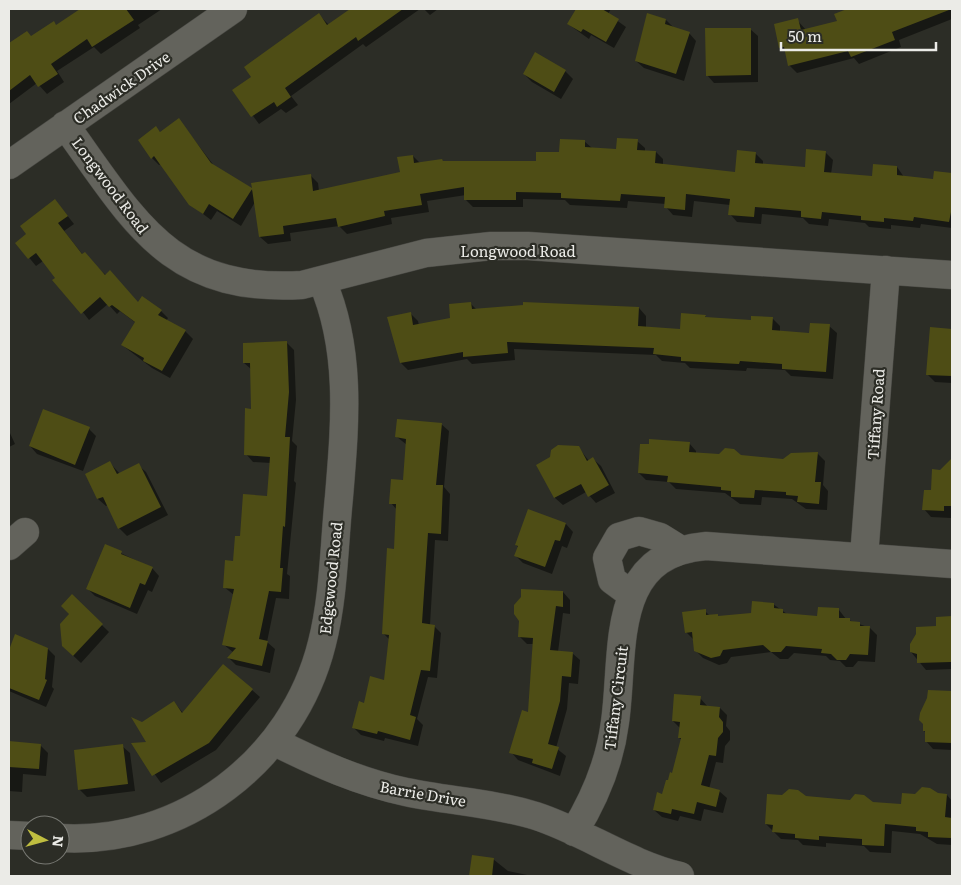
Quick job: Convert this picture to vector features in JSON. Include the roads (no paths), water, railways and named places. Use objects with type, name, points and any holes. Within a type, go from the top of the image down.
[{"type":"street","name":"Chadwick Drive","points":[[9,165],[233,9]]},
{"type":"street","name":"Longwood Road","points":[[65,125],[136,223],[155,242],[177,258],[206,273],[245,284],[281,286],[322,281],[426,253],[491,246],[528,246],[952,275]]},
{"type":"street","name":"Tiffany Road","points":[[864,557],[886,270]]},
{"type":"street","name":"Edgewood Road","points":[[70,838],[105,837],[136,832],[173,819],[228,788],[246,773],[275,742],[296,711],[313,675],[322,643],[330,602],[343,447],[345,394],[342,351],[334,312],[322,281]]},
{"type":"street","points":[[631,594],[612,580],[607,558],[619,537],[639,531],[660,537],[681,550]]},
{"type":"street","name":"Tiffany Circuit","points":[[574,832],[597,790],[609,753],[615,722],[624,620],[631,594],[646,572],[668,555],[681,550],[706,546],[952,564]]},
{"type":"street","name":"Barrie Drive","points":[[275,742],[320,765],[367,783],[406,792],[511,809],[538,817],[574,832]]},
{"type":"street","points":[[574,832],[653,868],[680,876]]}]
